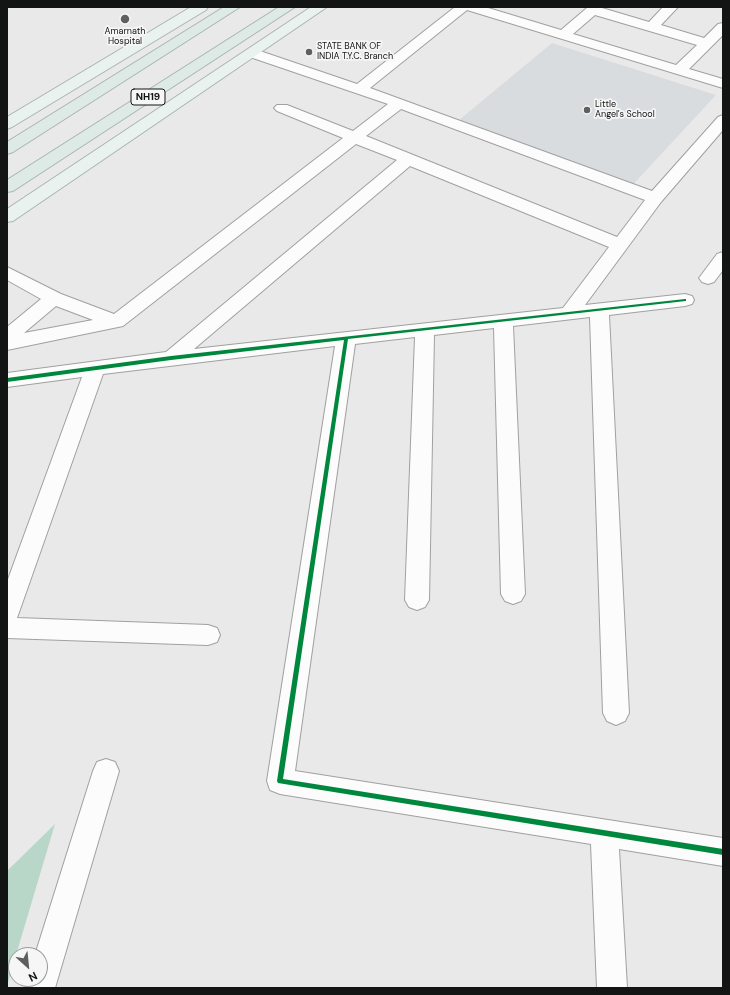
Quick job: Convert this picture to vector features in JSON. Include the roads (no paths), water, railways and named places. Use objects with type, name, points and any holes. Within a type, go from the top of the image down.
[{"type":"highway","name":"NH19","points":[[7,149],[233,7]]},
{"type":"highway","name":"NH19","points":[[7,187],[288,7]]},
{"type":"main road","points":[[7,124],[201,7]]},
{"type":"main road","points":[[7,217],[320,7]]},
{"type":"street","points":[[359,88],[464,7]]},
{"type":"street","points":[[471,7],[723,84]]},
{"type":"street","points":[[652,27],[671,7]]},
{"type":"street","points":[[562,35],[595,8],[707,43]]},
{"type":"street","points":[[679,70],[723,27]]},
{"type":"street","points":[[252,53],[359,88],[655,198]]},
{"type":"street","points":[[7,343],[116,322],[399,103]]},
{"type":"street","points":[[282,108],[620,245]]},
{"type":"street","points":[[570,312],[655,198],[723,120]]},
{"type":"street","points":[[171,358],[408,159]]},
{"type":"street","points":[[723,258],[708,278],[723,274]]},
{"type":"street","points":[[7,273],[54,298],[116,322]]},
{"type":"street","points":[[7,337],[54,298]]},
{"type":"street","points":[[7,380],[171,358],[685,300]]},
{"type":"street","points":[[599,309],[616,713]]},
{"type":"street","points":[[503,320],[513,594]]},
{"type":"street","points":[[417,600],[425,329]]},
{"type":"street","points":[[346,338],[280,781],[723,852]]},
{"type":"street","points":[[7,615],[95,368]]},
{"type":"street","points":[[7,628],[208,635]]},
{"type":"street","points":[[40,988],[106,771]]},
{"type":"street","points":[[604,833],[612,988]]},
{"type":"place","name":"Amarnath Hospital","points":[[125,19]]},
{"type":"place","name":"STATE BANK OF INDIA T.Y.C. Branch","points":[[309,52]]},
{"type":"place","name":"Little Angel's School","points":[[587,110]]}]
